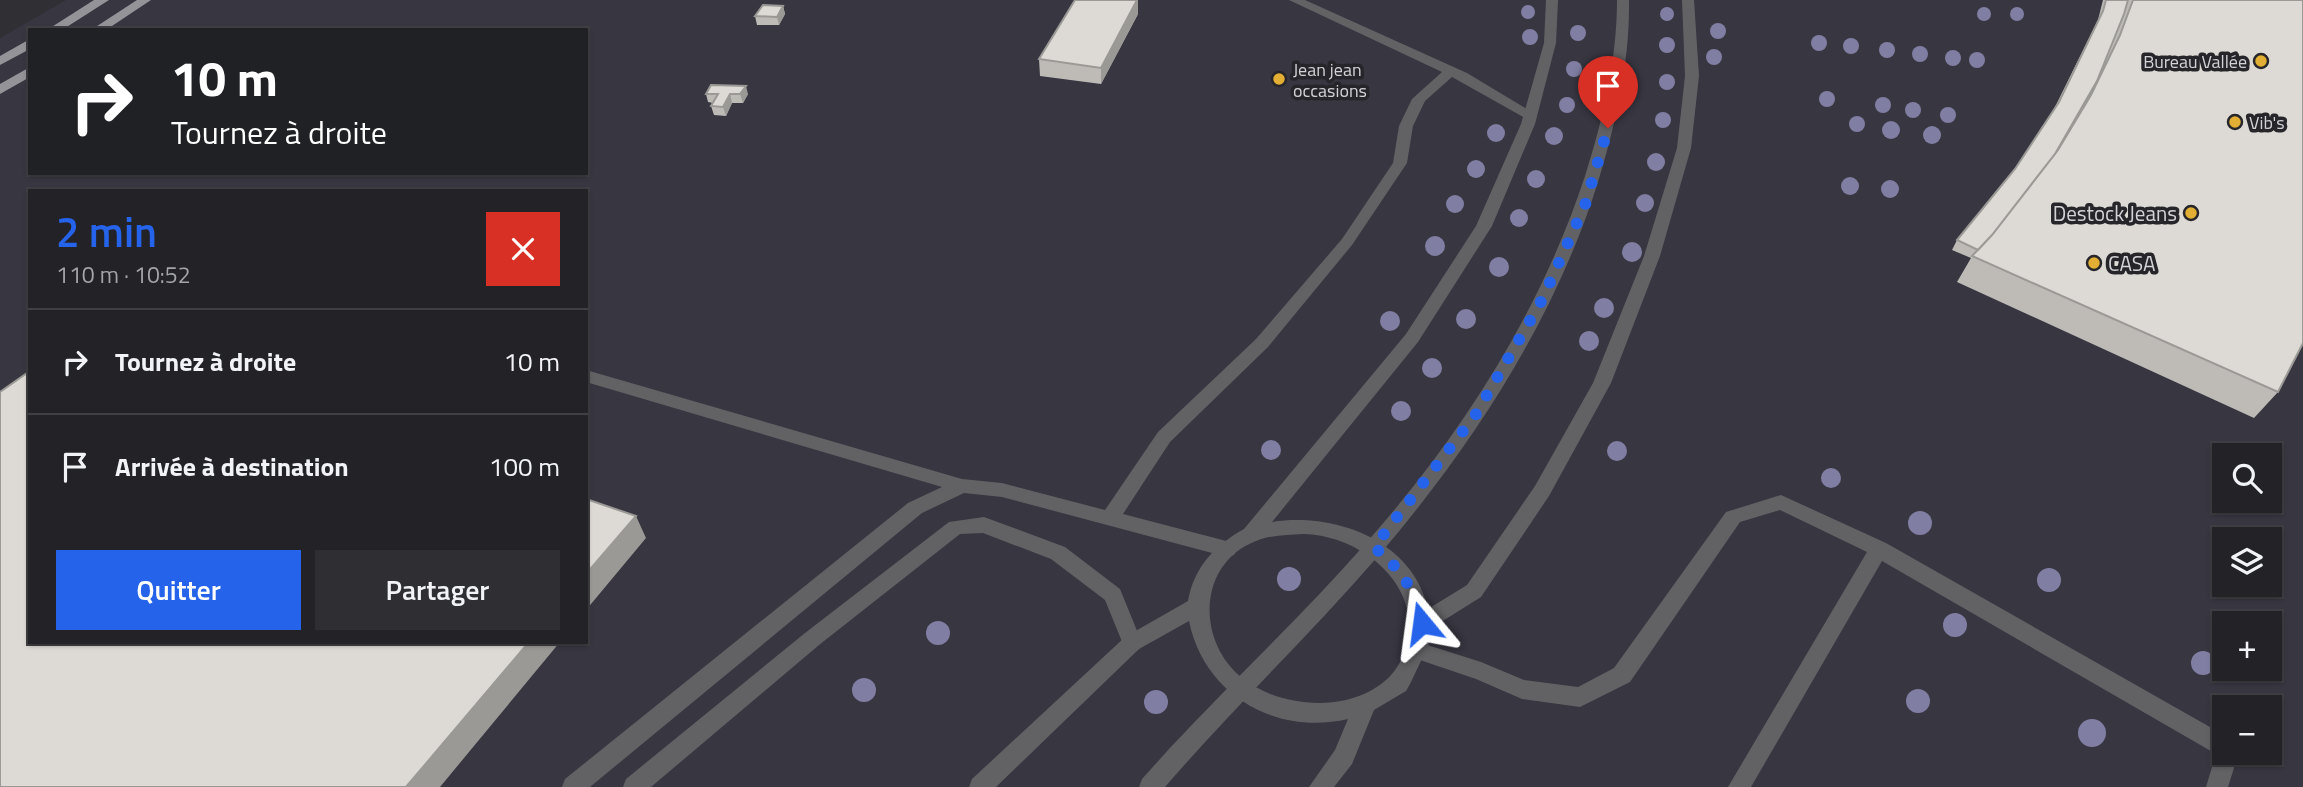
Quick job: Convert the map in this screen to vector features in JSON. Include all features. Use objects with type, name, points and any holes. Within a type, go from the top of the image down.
[{"type":"main road","points":[[56,28],[103,0]]},
{"type":"main road","points":[[100,28],[145,0]]},
{"type":"main road","points":[[0,61],[28,44]]},
{"type":"main road","points":[[0,90],[28,72]]},
{"type":"street","points":[[1295,0],[1451,71],[1530,114]]},
{"type":"street","points":[[1251,534],[1291,525],[1334,529],[1374,547],[1398,568],[1415,594],[1422,623],[1418,651],[1399,683],[1364,705],[1334,713],[1300,713],[1268,704],[1239,689],[1206,651],[1196,607],[1205,574],[1227,549],[1251,534],[1412,338],[1484,226],[1530,114],[1550,44],[1552,0]]},
{"type":"street","points":[[1150,787],[1374,547],[1476,414],[1542,300],[1585,205],[1608,128],[1620,56],[1623,0]]},
{"type":"street","points":[[1422,623],[1474,591],[1542,491],[1602,383],[1652,256],[1684,148],[1692,76],[1688,0]]},
{"type":"street","points":[[1110,518],[1164,437],[1262,343],[1347,242],[1400,163],[1406,126],[1419,99],[1451,71]]},
{"type":"street","points":[[588,377],[962,486],[1002,490],[1227,549]]},
{"type":"street","points":[[573,787],[915,508],[962,486]]},
{"type":"street","points":[[1418,651],[1481,671],[1522,689],[1580,697],[1622,676],[1733,517],[1781,502],[1879,549],[2212,740]]},
{"type":"street","points":[[634,787],[812,639],[957,527],[984,525],[1058,553],[1113,595],[1132,643]]},
{"type":"street","points":[[1739,787],[1879,549]]},
{"type":"street","points":[[980,787],[1132,643],[1196,607]]},
{"type":"street","points":[[1320,787],[1344,757],[1364,705]]},
{"type":"street","points":[[2217,787],[2224,765]]},
{"type":"shaded area","points":[[66,0],[2303,0],[2303,787],[0,787],[0,38]]},
{"type":"building","points":[[1075,0],[1137,0],[1101,68],[1039,59]]},
{"type":"building","points":[[2106,0],[2128,0],[2097,81],[2055,154],[1978,250],[1957,240],[2015,169],[2059,102]]},
{"type":"building","points":[[2133,0],[2303,0],[2303,343],[2278,392],[1972,256],[1992,235],[2058,150],[2091,95],[2120,35]]},
{"type":"building","points":[[763,5],[783,6],[777,17],[755,16]]},
{"type":"building","points":[[711,85],[746,86],[740,94],[730,94],[723,107],[711,106],[718,94],[706,94]]},
{"type":"building","points":[[28,372],[28,644],[527,644],[406,787],[0,787],[0,392]]},
{"type":"building","points":[[588,500],[636,516],[588,572]]},
{"type":"place","name":"Bureau Vallée","points":[[2261,61]]},
{"type":"place","name":"Jean jean occasions","points":[[1279,79]]},
{"type":"place","name":"Vib's","points":[[2235,122]]},
{"type":"place","name":"Destock Jeans","points":[[2191,213]]},
{"type":"place","name":"CASA","points":[[2094,263]]},
{"type":"route","points":[[1422,623],[1415,594],[1398,568],[1374,547],[1476,414],[1542,300],[1585,205],[1608,128]]}]
